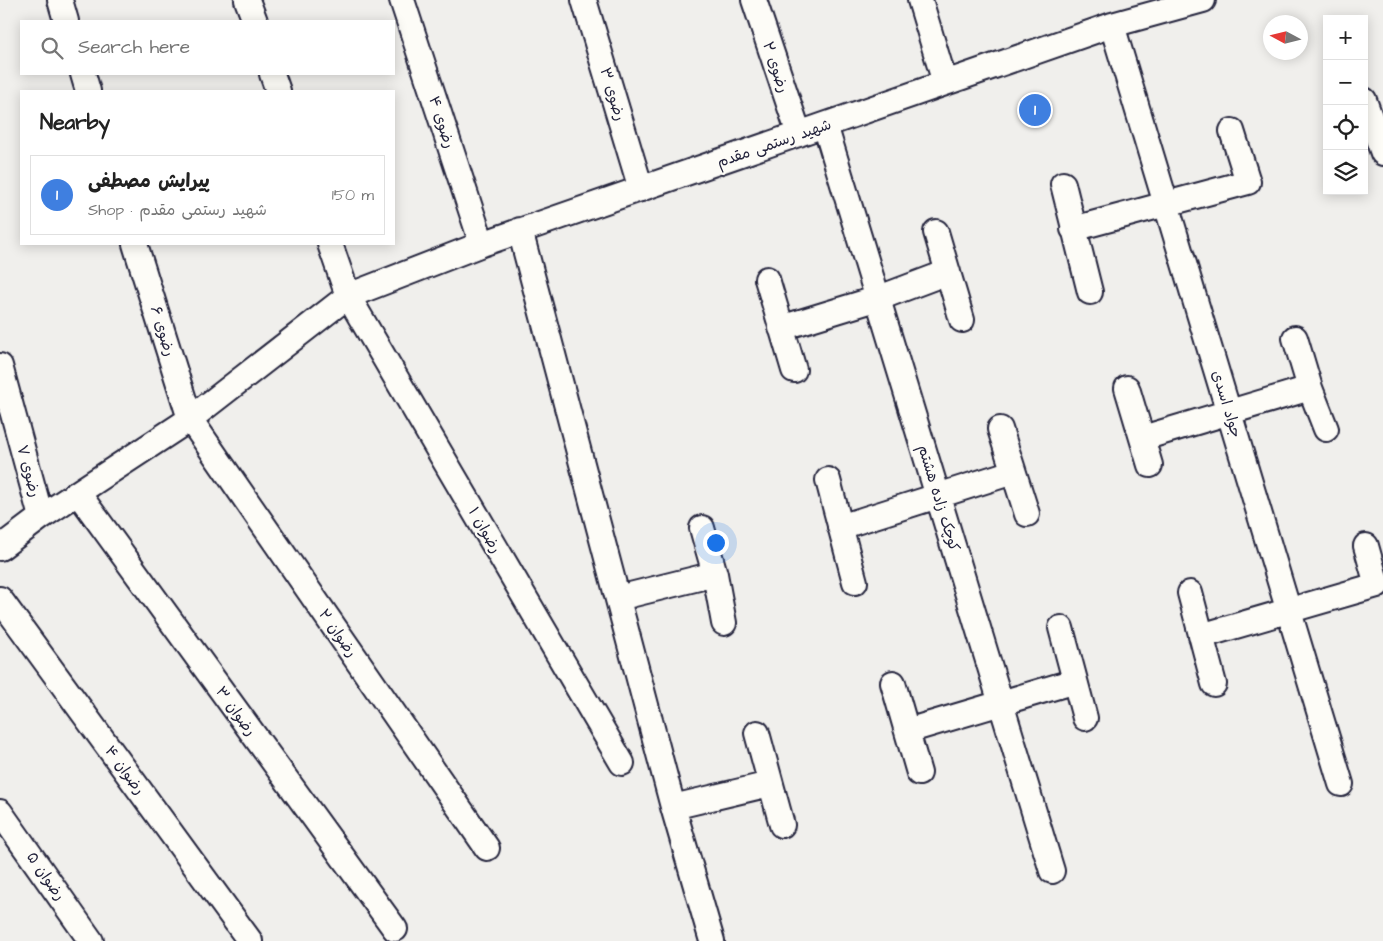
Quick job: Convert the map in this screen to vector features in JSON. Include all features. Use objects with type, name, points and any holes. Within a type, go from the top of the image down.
[{"type":"street","points":[[60,0],[66,20]]},
{"type":"street","points":[[247,0],[254,20]]},
{"type":"street","name":"رضوی ۴","points":[[402,0],[482,244]]},
{"type":"street","name":"رضوی ۳","points":[[584,0],[641,189]]},
{"type":"street","name":"رضوی ۲","points":[[754,0],[799,134]]},
{"type":"street","points":[[920,0],[946,83]]},
{"type":"street","name":"شهید رستمی مقدم","points":[[0,548],[41,517],[190,419],[348,296],[520,230],[1112,25],[1203,0]]},
{"type":"street","name":"جواد اسدی","points":[[1112,25],[1341,784]]},
{"type":"street","points":[[83,75],[88,90]]},
{"type":"street","points":[[272,75],[278,90]]},
{"type":"street","points":[[1366,105],[1382,147]]},
{"type":"street","name":"کوچک زاده هشتم","points":[[825,125],[1052,871]]},
{"type":"street","points":[[1073,229],[1248,182],[1232,131]]},
{"type":"street","points":[[1063,184],[1090,292]]},
{"type":"street","points":[[520,230],[673,807],[712,941]]},
{"type":"street","points":[[936,232],[962,320]]},
{"type":"street","name":"رضوی ۶","points":[[136,245],[190,419]]},
{"type":"street","name":"رضوان ۱","points":[[330,245],[348,296],[622,763]]},
{"type":"street","points":[[781,328],[879,298],[948,272]]},
{"type":"street","points":[[767,279],[794,370]]},
{"type":"street","points":[[1295,338],[1310,388],[1326,429]]},
{"type":"street","name":"رضوی ۷","points":[[0,366],[41,517]]},
{"type":"street","points":[[1127,388],[1150,465]]},
{"type":"street","points":[[1143,438],[1310,388]]},
{"type":"street","name":"رضوان ۲","points":[[190,419],[487,848]]},
{"type":"street","points":[[1000,429],[1027,514]]},
{"type":"street","points":[[840,527],[1014,472]]},
{"type":"street","points":[[828,480],[855,582]]},
{"type":"street","name":"رضوان ۳","points":[[78,493],[395,929]]},
{"type":"street","points":[[702,528],[715,574],[724,623]]},
{"type":"street","points":[[1202,636],[1377,585],[1366,546]]},
{"type":"street","points":[[618,598],[715,574]]},
{"type":"street","points":[[1190,593],[1214,684]]},
{"type":"street","name":"رضوان ۴","points":[[0,598],[250,941]]},
{"type":"street","points":[[1061,628],[1085,718]]},
{"type":"street","points":[[907,731],[1075,681]]},
{"type":"street","points":[[893,683],[919,773]]},
{"type":"street","points":[[757,733],[782,826]]},
{"type":"street","points":[[673,807],[770,784]]},
{"type":"street","name":"رضوان ۵","points":[[0,812],[91,941]]},
{"type":"place","name":"پیرایش مصطفی","points":[[1035,110]]}]
